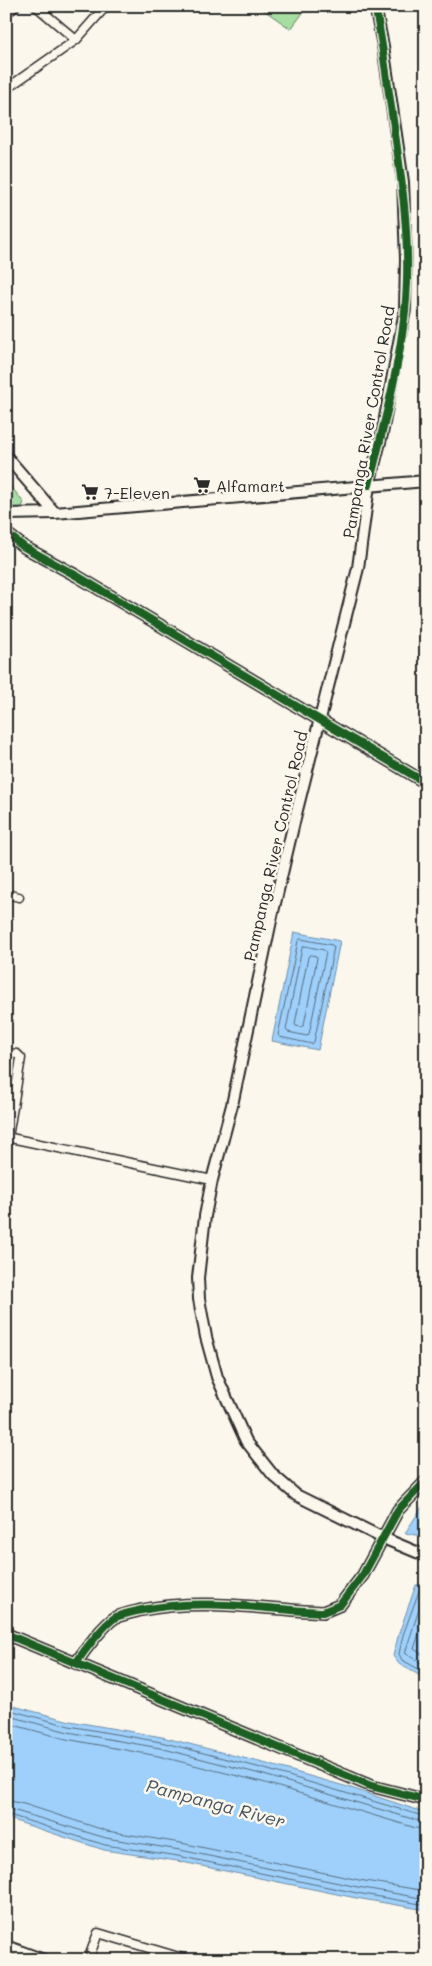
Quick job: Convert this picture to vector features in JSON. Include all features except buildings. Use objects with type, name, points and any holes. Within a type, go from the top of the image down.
[{"type":"street","points":[[6,12],[14,6]]},
{"type":"street","points":[[36,6],[76,40]]},
{"type":"street","points":[[6,89],[76,40],[106,6]]},
{"type":"street","name":"Pampanga River Control Road","points":[[375,6],[383,46],[403,182],[406,260],[405,310],[382,434],[369,485],[358,568],[295,818],[232,1105],[212,1180],[200,1255],[199,1299],[206,1337],[217,1377],[246,1441],[273,1476],[296,1495],[383,1538],[426,1556]]},
{"type":"street","points":[[6,456],[55,513]]},
{"type":"street","points":[[6,514],[55,513],[369,485],[426,482]]},
{"type":"street","points":[[6,533],[24,548],[77,576],[320,722],[425,781]]},
{"type":"street","points":[[6,894],[19,897]]},
{"type":"street","points":[[6,1053],[17,1054],[21,1058],[7,1137],[212,1180]]},
{"type":"street","points":[[76,1663],[87,1647],[115,1618],[133,1612],[166,1605],[203,1605],[322,1612],[340,1605],[363,1575],[398,1510],[426,1482]]},
{"type":"street","points":[[6,1634],[371,1786],[426,1800]]},
{"type":"street","points":[[88,1960],[98,1933],[189,1960]]},
{"type":"street","points":[[6,1946],[44,1960]]},
{"type":"green space","points":[[258,6],[308,6],[291,29]]},
{"type":"green space","points":[[6,480],[24,503],[21,508],[6,510]]},
{"type":"water","points":[[294,932],[340,941],[318,1050],[272,1041]]},
{"type":"water","points":[[426,1501],[426,1537],[405,1533]]},
{"type":"water","points":[[426,1584],[426,1679],[399,1664],[393,1656],[416,1585]]},
{"type":"water","name":"Pampanga River","points":[[6,1704],[70,1721],[162,1737],[267,1764],[348,1787],[426,1813],[426,1910],[356,1898],[177,1861],[104,1850],[6,1818]]},
{"type":"cycle path","points":[[369,485],[399,355],[407,286],[406,234],[402,183],[375,6]]},
{"type":"cycle path","points":[[6,533],[24,547],[77,576],[426,783]]},
{"type":"cycle path","points":[[76,1663],[94,1638],[111,1620],[142,1610],[187,1605],[232,1605],[323,1612],[340,1605],[363,1575],[398,1510],[426,1481]]},
{"type":"cycle path","points":[[6,1634],[371,1786],[426,1800]]},
{"type":"place","name":"Alfamart","points":[[202,485]]},
{"type":"place","name":"7-Eleven","points":[[90,492]]}]
